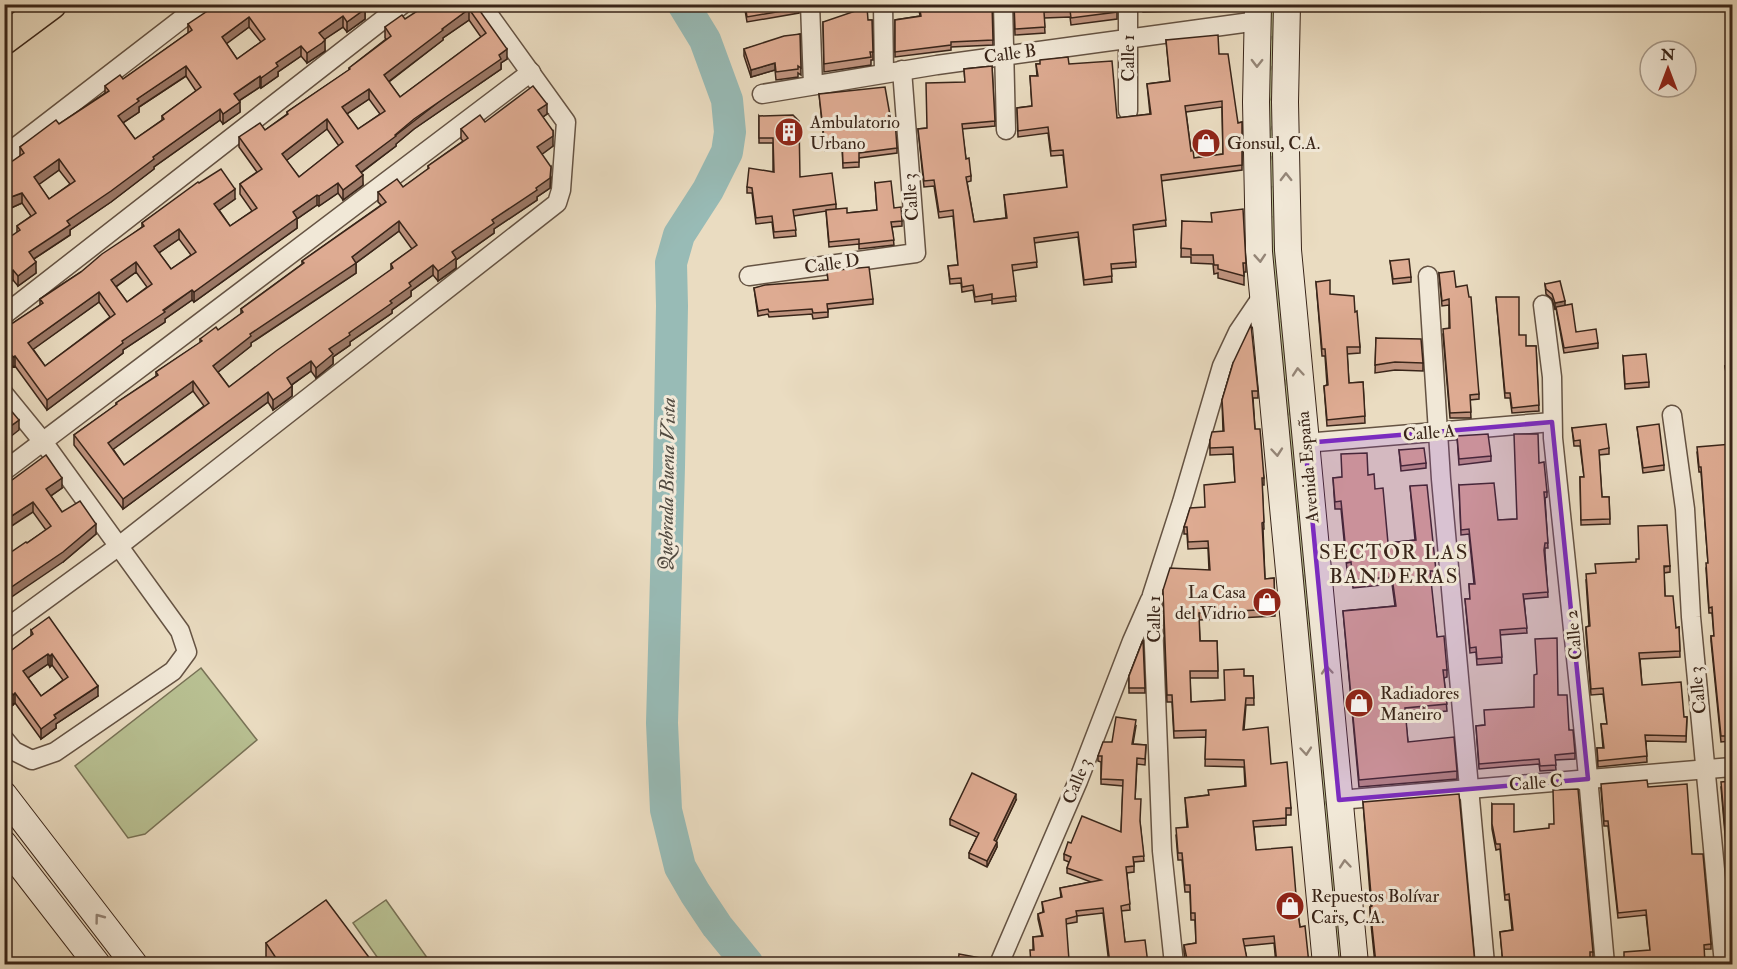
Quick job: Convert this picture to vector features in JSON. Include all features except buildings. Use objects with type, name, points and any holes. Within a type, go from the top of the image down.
[{"type":"main road","points":[[4,39],[51,4]]},
{"type":"main road","name":"Avenida España","points":[[1287,4],[1286,227],[1355,964]]},
{"type":"main road","name":"Avenida España","points":[[1258,13],[1257,197],[1263,295],[1326,964]]},
{"type":"main road","points":[[4,795],[134,964]]},
{"type":"main road","points":[[6,849],[97,964]]},
{"type":"street","points":[[4,156],[201,4]]},
{"type":"street","points":[[4,315],[403,4]]},
{"type":"street","points":[[4,630],[119,546],[557,203],[561,190],[566,122],[481,4]]},
{"type":"street","points":[[810,4],[813,85]]},
{"type":"street","points":[[883,4],[884,74]]},
{"type":"street","points":[[1003,4],[1006,130]]},
{"type":"street","name":"Calle 1","points":[[1128,4],[1128,111]]},
{"type":"street","name":"Calle B","points":[[762,94],[902,70],[1128,39],[1258,13]]},
{"type":"street","name":"Calle 3","points":[[902,70],[916,253]]},
{"type":"street","points":[[4,471],[44,443],[531,72]]},
{"type":"street","name":"Calle D","points":[[749,276],[916,253]]},
{"type":"street","points":[[1428,276],[1438,432],[1485,964]]},
{"type":"street","name":"Calle 1","points":[[1174,964],[1162,851],[1152,595],[1222,366],[1238,332],[1263,295]]},
{"type":"street","name":"Calle 2","points":[[1543,305],[1552,377],[1552,422],[1605,964]]},
{"type":"street","points":[[4,394],[44,443],[119,546],[180,632],[187,652],[173,671],[55,752],[32,760],[14,751],[4,739]]},
{"type":"street","name":"Calle 3","points":[[1672,415],[1685,509],[1691,616],[1724,964]]},
{"type":"street","name":"Calle A","points":[[1305,443],[1552,422]]},
{"type":"street","name":"Calle 3","points":[[999,964],[1078,782],[1152,595]]},
{"type":"street","name":"Calle C","points":[[1339,800],[1732,767]]},
{"type":"highlighted area","points":[[1552,422],[1588,779],[1339,800],[1305,443]]},
{"type":"green space","points":[[1267,5],[1277,5],[1345,964],[1335,964],[1268,251]]},
{"type":"green space","points":[[201,668],[257,740],[145,834],[128,838],[75,766]]},
{"type":"green space","points":[[386,900],[428,959],[420,964],[382,964],[353,923]]},
{"type":"waterway","name":"Quebrada Buena Vista","points":[[683,4],[705,40],[727,100],[730,132],[727,152],[708,190],[679,235],[671,263],[669,467],[662,723],[666,810],[680,867],[717,926],[748,964]]},
{"type":"place","name":"Ambulatorio Urbano","points":[[789,132]]},
{"type":"place","name":"Gonsul, C.A.","points":[[1206,143]]},
{"type":"place","name":"La Casa del Vidrio","points":[[1267,602]]},
{"type":"place","name":"Radiadores Maneiro","points":[[1359,703]]},
{"type":"place","name":"Repuestos Bolívar Cars, C.A.","points":[[1290,906]]},
{"type":"district","name":"SECTOR LAS BANDERAS","points":[[1394,564]]}]
